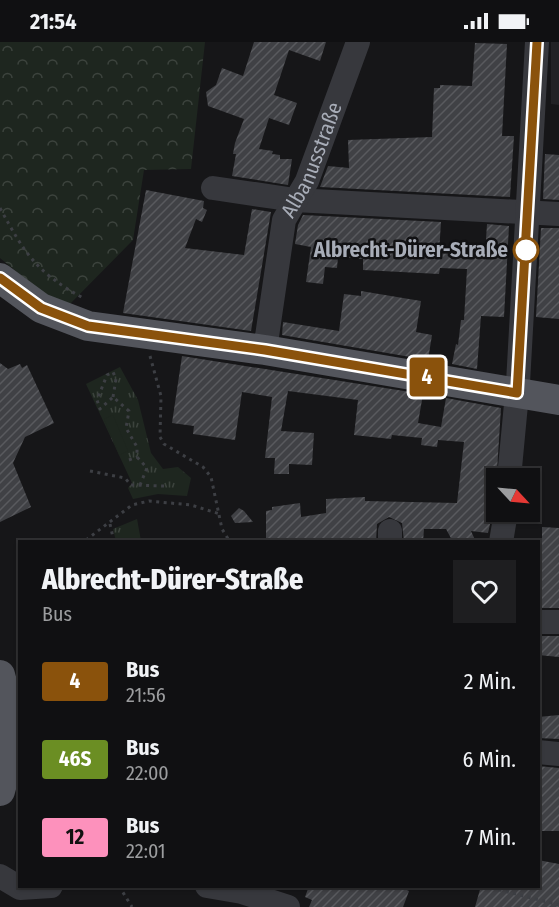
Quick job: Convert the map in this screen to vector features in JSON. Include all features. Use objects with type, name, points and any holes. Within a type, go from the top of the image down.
[{"type":"main road","points":[[2,286],[66,320],[88,326],[265,350],[559,400]]},
{"type":"main road","points":[[0,675],[6,698],[10,739],[0,791]]},
{"type":"street","name":"Albanusstraße","points":[[265,350],[284,220],[307,181],[358,42]]},
{"type":"street","points":[[510,468],[517,393],[537,42]]},
{"type":"street","points":[[213,188],[295,200],[559,214]]},
{"type":"street","points":[[501,540],[504,522]]},
{"type":"street","points":[[540,622],[559,622]]},
{"type":"street","points":[[540,753],[559,754]]},
{"type":"street","points":[[0,876],[18,887]]},
{"type":"street","points":[[217,888],[248,894],[288,907]]},
{"type":"path","points":[[0,207],[27,256],[53,281],[86,299]]},
{"type":"path","points":[[149,334],[148,350],[161,396],[160,437],[164,444],[203,467],[211,477],[222,528],[229,540]]},
{"type":"path","points":[[113,372],[116,379],[113,397],[100,409],[97,400],[106,375],[113,372]]},
{"type":"path","points":[[113,397],[129,411],[126,428],[137,447],[137,457],[147,468],[140,485]]},
{"type":"path","points":[[129,460],[137,457]]},
{"type":"path","points":[[90,471],[125,477],[131,485],[165,486]]},
{"type":"path","points":[[86,540],[132,505],[149,501],[191,505],[220,514]]},
{"type":"path","points":[[110,524],[114,540]]},
{"type":"path","points":[[120,888],[132,907]]},
{"type":"path","points":[[491,888],[559,905]]},
{"type":"shaded area","points":[[551,42],[559,42],[559,105],[551,104]]},
{"type":"green space","points":[[0,42],[205,42],[191,169],[144,170],[133,240],[68,306],[40,291],[0,258]]},
{"type":"green space","points":[[120,367],[138,400],[151,453],[163,469],[178,467],[191,478],[187,496],[158,494],[133,499],[128,488],[132,483],[86,384]]},
{"type":"green space","points":[[113,415],[128,451],[119,455],[104,419]]},
{"type":"green space","points":[[137,519],[141,540],[116,540],[113,529]]},
{"type":"building","points":[[254,42],[326,42],[320,61],[289,50],[274,95],[297,103],[289,125],[269,118],[259,149],[273,151],[272,154],[280,155],[280,159],[292,159],[288,185],[232,176],[236,154],[233,154],[235,143],[244,119],[208,106],[206,92],[216,85],[222,68],[243,76]]},
{"type":"building","points":[[475,43],[507,44],[502,136],[514,136],[510,197],[320,187],[328,166],[349,168],[348,140],[432,137],[434,88],[440,88],[440,85],[472,86]]},
{"type":"building","points":[[545,154],[559,155],[559,200],[543,199]]},
{"type":"building","points":[[146,190],[204,201],[203,208],[207,210],[202,222],[196,219],[185,248],[244,255],[252,209],[271,212],[251,331],[123,313]]},
{"type":"building","points":[[303,215],[441,222],[439,253],[485,255],[487,224],[509,226],[504,317],[481,316],[477,369],[452,364],[456,344],[458,345],[461,320],[464,320],[467,269],[440,268],[439,274],[363,270],[363,259],[338,257],[337,268],[325,267],[323,284],[306,282],[311,247],[295,244],[298,225]]},
{"type":"building","points":[[541,228],[559,228],[559,319],[536,317]]},
{"type":"building","points":[[361,291],[421,301],[416,332],[432,335],[428,360],[282,335],[283,322],[339,331],[344,294],[361,296]]},
{"type":"building","points":[[182,356],[423,394],[418,423],[441,427],[446,398],[501,408],[497,468],[486,468],[486,522],[491,522],[488,533],[471,531],[475,540],[452,540],[446,529],[424,529],[423,540],[404,540],[402,523],[389,517],[377,524],[376,540],[266,540],[266,511],[272,510],[272,507],[300,503],[301,517],[326,513],[326,499],[365,497],[365,501],[457,503],[464,442],[438,440],[437,447],[421,445],[422,438],[392,435],[391,439],[354,435],[358,400],[288,391],[281,431],[314,433],[312,465],[289,464],[289,474],[274,474],[275,458],[265,458],[272,397],[242,392],[235,440],[193,434],[194,426],[172,423]]},
{"type":"building","points":[[0,363],[8,369],[20,364],[22,368],[27,365],[54,423],[25,437],[13,463],[31,507],[0,522]]},
{"type":"building","points":[[239,508],[253,522],[235,523],[231,516]]},
{"type":"building","points":[[542,527],[559,528],[559,608],[540,608],[540,543],[542,543]]},
{"type":"building","points":[[540,636],[559,636],[559,657],[540,655]]},
{"type":"building","points":[[559,715],[559,739],[540,738],[540,717]]},
{"type":"building","points":[[540,766],[559,768],[559,831],[540,831]]},
{"type":"building","points":[[540,860],[559,864],[559,907],[475,907],[480,888],[540,888]]},
{"type":"building","points":[[308,888],[402,888],[409,891],[403,907],[309,907],[312,900],[305,897]]},
{"type":"bus line","name":"4","points":[[0,278],[16,292],[41,308],[66,320],[88,326],[265,350],[517,393],[537,42]]},
{"type":"place","name":"Albrecht-Dürer-Straße","points":[[526,250]]}]
